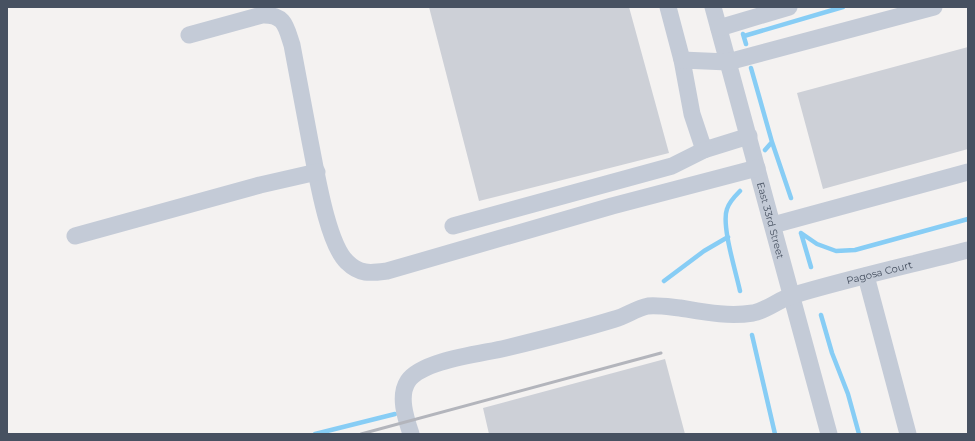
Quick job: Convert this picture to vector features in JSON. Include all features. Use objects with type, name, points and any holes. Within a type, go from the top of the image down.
[{"type":"street","points":[[668,7],[682,60],[692,114],[704,150]]},
{"type":"street","name":"East 33rd Street","points":[[714,7],[829,434]]},
{"type":"street","points":[[719,28],[789,7]]},
{"type":"street","points":[[682,60],[728,62],[934,7]]},
{"type":"street","points":[[190,35],[262,15],[272,14],[285,26],[292,45],[321,197],[335,244],[347,262],[359,271],[371,273],[387,271],[612,206],[757,168]]},
{"type":"street","points":[[453,226],[672,166],[704,150],[748,136]]},
{"type":"street","points":[[75,236],[260,185],[317,172]]},
{"type":"street","points":[[773,225],[968,172]]},
{"type":"street","name":"Pagosa Court","points":[[411,434],[404,409],[404,389],[408,381],[416,372],[425,368],[455,359],[506,348],[617,319],[647,306],[670,307],[717,314],[736,315],[754,312],[764,309],[792,295],[968,250]]},
{"type":"street","points":[[866,276],[908,434]]},
{"type":"building","points":[[429,7],[629,7],[669,153],[479,201]]},
{"type":"building","points":[[968,47],[968,149],[823,189],[797,93]]},
{"type":"building","points":[[665,359],[685,434],[489,434],[483,408]]},
{"type":"waterway","points":[[744,36],[843,7]]},
{"type":"waterway","points":[[743,34],[746,44]]},
{"type":"waterway","points":[[751,68],[772,142],[765,150]]},
{"type":"waterway","points":[[772,142],[791,198]]},
{"type":"waterway","points":[[740,191],[729,204],[726,216],[727,237],[740,291]]},
{"type":"waterway","points":[[801,233],[817,244],[836,251],[855,250],[968,219]]},
{"type":"waterway","points":[[801,233],[811,267]]},
{"type":"waterway","points":[[664,281],[704,251],[728,237]]},
{"type":"waterway","points":[[821,315],[832,353],[848,394],[859,434]]},
{"type":"waterway","points":[[752,335],[775,434]]},
{"type":"waterway","points":[[315,434],[395,414]]},
{"type":"railway","points":[[361,434],[661,353]]}]
